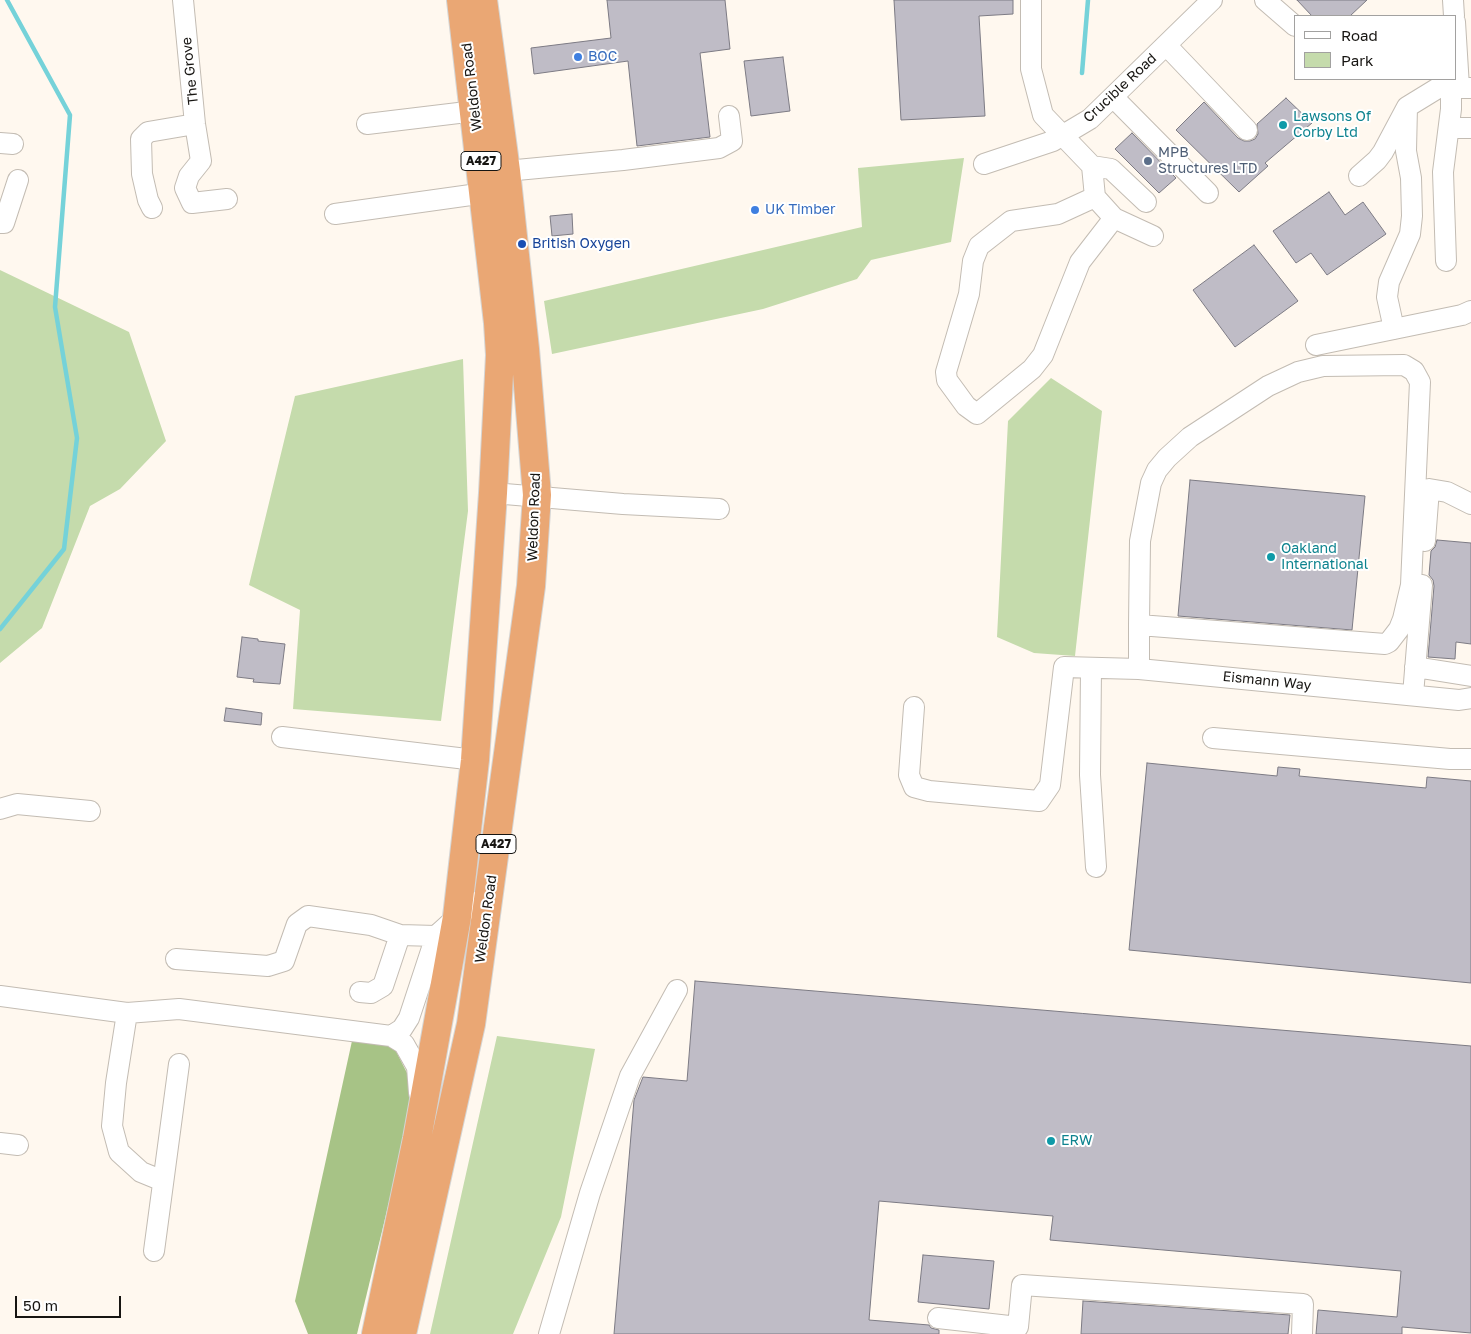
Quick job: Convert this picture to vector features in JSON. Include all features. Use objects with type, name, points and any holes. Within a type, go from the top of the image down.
[{"type":"highway","name":"Weldon Road","points":[[462,0],[484,193],[510,319]]},
{"type":"highway","name":"Weldon Road","points":[[483,0],[506,171],[510,319]]},
{"type":"highway","name":"A427","points":[[510,319],[512,352]]},
{"type":"highway","name":"Weldon Road","points":[[376,1334],[417,1140],[457,917],[475,760],[493,493],[512,352]]},
{"type":"highway","name":"Weldon Road","points":[[402,1334],[471,1024],[530,586],[537,495],[512,352]]},
{"type":"street","name":"The Grove","points":[[183,0],[200,161],[189,176],[186,188],[192,203],[227,199]]},
{"type":"street","points":[[1031,0],[1031,69],[1042,115],[1092,166],[1095,196],[1114,218],[1152,236]]},
{"type":"street","name":"Crucible Road","points":[[984,164],[1053,141],[1090,119],[1212,0]]},
{"type":"street","points":[[1265,0],[1294,25]]},
{"type":"street","points":[[1453,0],[1454,15]]},
{"type":"street","points":[[1166,45],[1247,130]]},
{"type":"street","points":[[1359,176],[1383,152],[1407,107],[1455,88]]},
{"type":"street","points":[[1446,261],[1443,172],[1455,88]]},
{"type":"street","points":[[1113,97],[1208,193]]},
{"type":"street","points":[[1394,329],[1387,298],[1389,282],[1410,234],[1412,216],[1411,178],[1406,151],[1407,107]]},
{"type":"street","points":[[367,124],[475,111]]},
{"type":"street","points":[[506,171],[624,160],[719,148],[732,141],[729,116]]},
{"type":"street","points":[[1449,128],[1471,128]]},
{"type":"street","points":[[152,208],[148,200],[142,174],[141,139],[148,132],[197,133]]},
{"type":"street","points":[[1092,166],[1111,169],[1146,202]]},
{"type":"street","points":[[0,223],[4,223],[18,180]]},
{"type":"street","points":[[335,214],[484,193]]},
{"type":"street","points":[[1095,196],[1058,214],[1011,221],[979,246],[973,261],[969,294],[946,372],[946,380],[966,406],[977,414],[1032,369],[1043,355],[1080,262],[1114,218]]},
{"type":"street","points":[[1316,345],[1467,313]]},
{"type":"street","points":[[1139,625],[1385,644],[1389,642],[1404,619],[1411,585],[1420,388],[1420,382],[1414,371],[1404,365],[1323,366],[1298,372],[1268,386],[1190,437],[1167,458],[1157,470],[1151,483],[1140,541],[1139,625],[1139,669]]},
{"type":"street","points":[[1413,695],[1430,488],[1447,492],[1471,504]]},
{"type":"street","points":[[493,493],[537,495],[623,504],[719,509]]},
{"type":"street","points":[[1415,666],[1471,676]]},
{"type":"street","name":"Eismann Way","points":[[914,707],[909,775],[914,787],[929,792],[1039,801],[1050,785],[1064,667],[1139,669],[1459,700],[1471,698]]},
{"type":"street","points":[[1091,668],[1090,775],[1096,867]]},
{"type":"street","points":[[282,737],[475,760]]},
{"type":"street","points":[[1214,738],[1450,759],[1471,759]]},
{"type":"street","points":[[0,809],[17,804],[90,811]]},
{"type":"street","points":[[391,1036],[402,1029],[409,1018],[436,936],[457,917],[489,894]]},
{"type":"street","points":[[176,959],[268,966],[284,961],[297,924],[308,916],[370,925],[400,935],[436,936]]},
{"type":"street","points":[[360,992],[371,993],[383,986],[400,935]]},
{"type":"street","points":[[550,1334],[590,1193],[630,1076],[677,990]]},
{"type":"street","points":[[0,996],[127,1013],[179,1009],[391,1036],[404,1044],[417,1067],[420,1086],[417,1140]]},
{"type":"street","points":[[127,1013],[116,1083],[112,1126],[119,1152],[141,1172],[163,1182]]},
{"type":"street","points":[[154,1251],[180,1064]]},
{"type":"street","points":[[938,1318],[1018,1326],[1022,1285],[1303,1304],[1302,1334]]},
{"type":"green space","points":[[964,158],[951,242],[871,260],[857,279],[763,309],[552,354],[544,301],[862,227],[858,168]]},
{"type":"green space","points":[[0,270],[129,332],[166,441],[120,489],[90,506],[42,628],[0,663]]},
{"type":"green space","points":[[463,359],[468,511],[441,721],[293,709],[300,610],[249,585],[295,396]]},
{"type":"green space","points":[[1051,378],[1102,411],[1075,656],[1034,653],[997,637],[1008,421]]},
{"type":"green space","points":[[497,1036],[595,1049],[561,1217],[513,1334],[430,1334]]},
{"type":"green space","points":[[352,1041],[393,1045],[410,1079],[410,1116],[357,1334],[308,1334],[295,1301]]},
{"type":"building","points":[[607,0],[725,0],[730,49],[700,53],[710,137],[637,146],[628,61],[534,74],[531,48],[611,38]]},
{"type":"building","points":[[894,0],[1013,0],[1013,14],[979,16],[985,116],[901,120]]},
{"type":"building","points":[[1297,0],[1367,0],[1351,15],[1311,15]]},
{"type":"building","points":[[783,57],[790,111],[751,116],[744,61]]},
{"type":"building","points":[[1286,98],[1312,123],[1265,163],[1268,166],[1239,192],[1176,130],[1204,102],[1238,138],[1250,141],[1255,139],[1258,134],[1257,124]]},
{"type":"building","name":"MPB Structures LTD","points":[[1132,133],[1176,178],[1159,193],[1115,149]]},
{"type":"building","points":[[1329,192],[1345,215],[1363,202],[1386,234],[1327,275],[1311,253],[1296,263],[1273,231]]},
{"type":"building","points":[[572,214],[573,234],[552,236],[550,216]]},
{"type":"building","points":[[1254,245],[1298,301],[1235,347],[1193,290]]},
{"type":"building","name":"Oakland International","points":[[1190,480],[1365,496],[1352,630],[1178,616]]},
{"type":"building","points":[[1437,540],[1471,543],[1471,644],[1456,642],[1455,659],[1428,657],[1434,586],[1433,580],[1429,575],[1431,551],[1435,547]]},
{"type":"building","points":[[242,637],[285,644],[280,684],[253,682],[254,679],[237,677]]},
{"type":"building","points":[[226,708],[262,713],[261,725],[224,721]]},
{"type":"building","points":[[1147,763],[1277,776],[1278,767],[1300,769],[1299,776],[1426,788],[1427,777],[1471,781],[1471,983],[1129,950]]},
{"type":"building","name":"ERW","points":[[695,981],[1471,1046],[1471,1333],[1402,1327],[1402,1334],[1316,1334],[1318,1310],[1397,1317],[1401,1271],[1050,1240],[1053,1216],[879,1201],[869,1320],[929,1325],[931,1328],[939,1330],[939,1334],[614,1334],[634,1100],[643,1077],[687,1081]]},
{"type":"building","points":[[923,1255],[994,1261],[989,1309],[918,1302]]},
{"type":"building","points":[[1083,1301],[1290,1315],[1288,1334],[1081,1334]]},
{"type":"waterway","points":[[0,629],[64,549],[77,438],[55,307],[70,115],[7,0]]},
{"type":"waterway","points":[[1082,73],[1088,0]]},
{"type":"place","name":"BOC","points":[[578,57]]},
{"type":"place","name":"Lawsons Of Corby Ltd","points":[[1283,125]]},
{"type":"place","name":"MPB Structures LTD","points":[[1148,161]]},
{"type":"place","name":"UK Timber","points":[[755,210]]},
{"type":"place","name":"British Oxygen","points":[[522,244]]},
{"type":"place","name":"Oakland International","points":[[1271,557]]},
{"type":"place","name":"ERW","points":[[1051,1141]]}]
